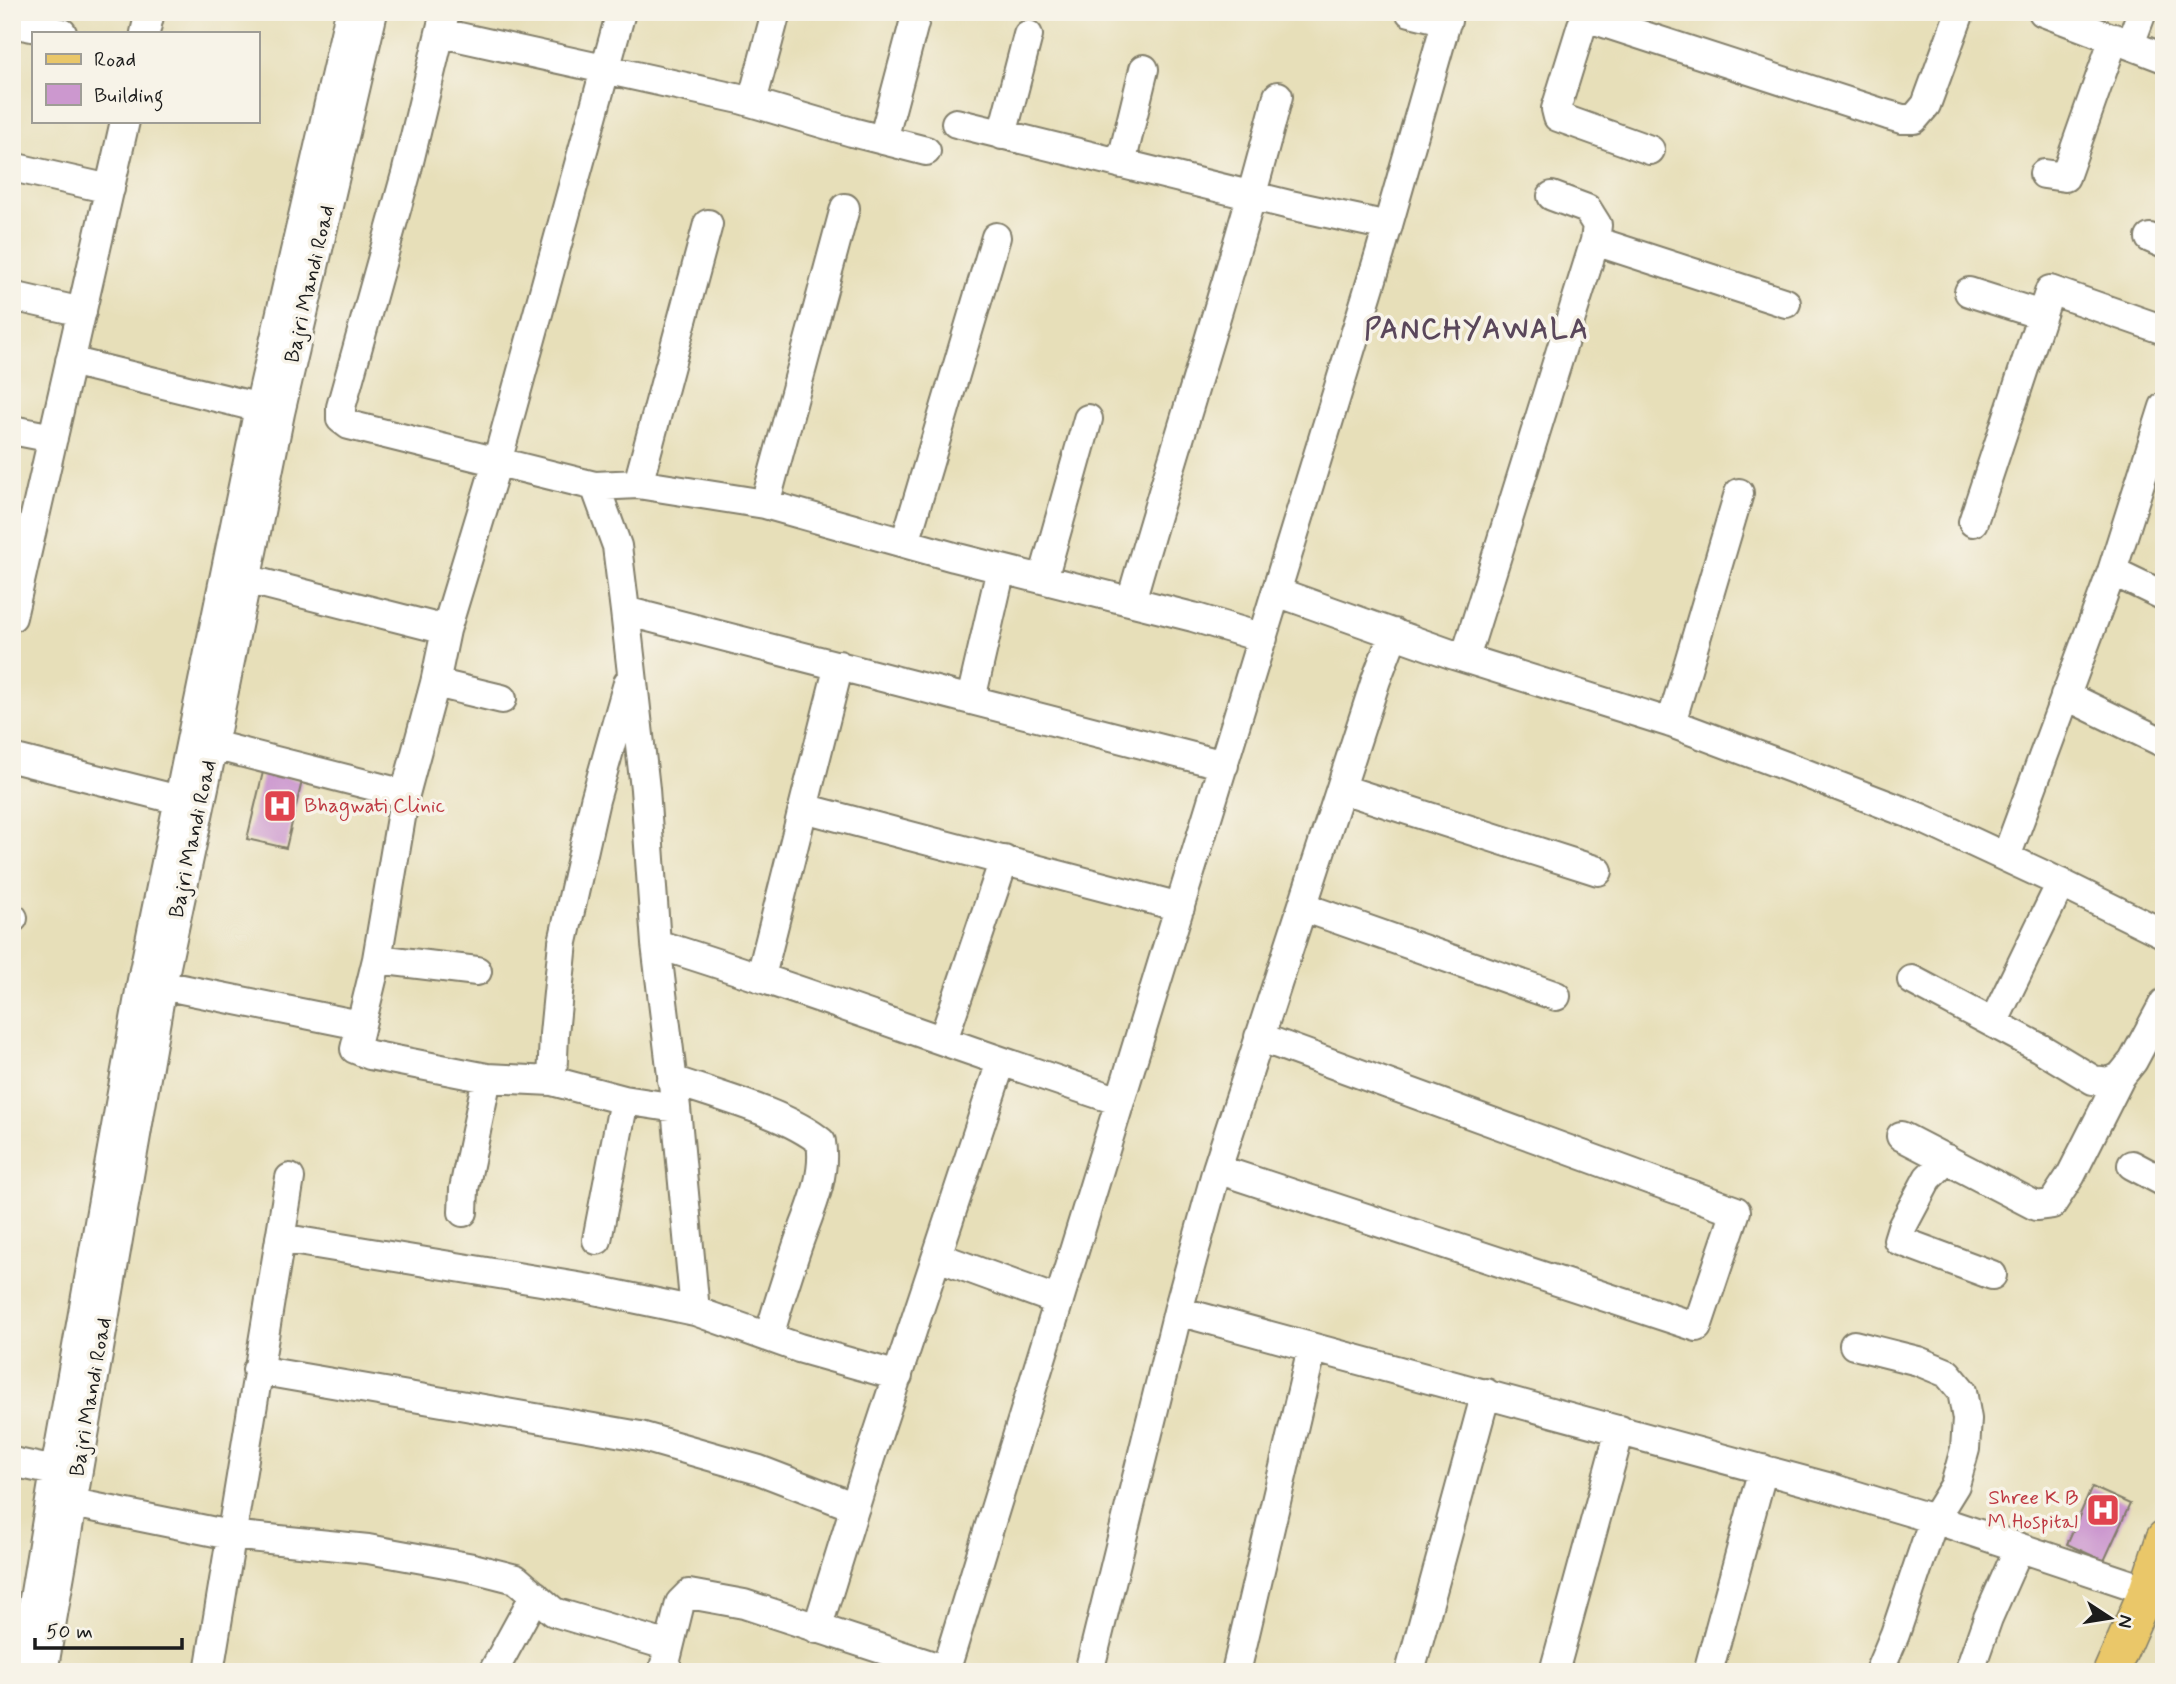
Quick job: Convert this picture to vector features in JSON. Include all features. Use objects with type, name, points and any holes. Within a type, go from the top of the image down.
[{"type":"main road","points":[[2111,1672],[2156,1576],[2164,1538]]},
{"type":"street","points":[[145,32],[150,12]]},
{"type":"street","points":[[22,1672],[142,980],[179,800],[270,410],[350,12]]},
{"type":"street","name":"Bajri Mandi Road","points":[[43,1672],[162,985],[214,745],[246,579],[270,410],[373,12]]},
{"type":"street","points":[[621,12],[497,462],[446,630],[435,683],[405,794],[377,959],[355,1049],[369,1055],[487,1078],[552,1081],[624,1100],[676,1108]]},
{"type":"street","points":[[752,103],[776,12]]},
{"type":"street","points":[[883,140],[917,12]]},
{"type":"street","points":[[12,1462],[55,1471],[73,1503],[230,1535],[369,1549],[473,1568],[516,1579],[554,1612],[666,1659],[680,1603],[689,1594],[744,1604],[945,1671],[1263,638],[1388,226],[1448,17],[1410,12]]},
{"type":"street","points":[[1650,150],[1558,117],[1556,109],[1582,25],[1586,20],[1595,20],[1888,115],[1914,119],[1927,105],[1960,12]]},
{"type":"street","points":[[2043,12],[2164,58]]},
{"type":"street","points":[[2044,174],[2065,177],[2122,41],[2142,12]]},
{"type":"street","points":[[12,23],[57,32]]},
{"type":"street","points":[[926,151],[752,103],[606,71],[443,23],[406,174],[341,407],[341,419],[349,425],[595,486],[638,484],[765,504],[1263,638]]},
{"type":"street","points":[[1002,135],[1028,35]]},
{"type":"street","points":[[1121,164],[1144,69]]},
{"type":"street","points":[[1131,601],[1253,196],[1278,96]]},
{"type":"street","points":[[12,617],[125,122]]},
{"type":"street","points":[[956,123],[1253,196],[1388,226]]},
{"type":"street","points":[[12,167],[110,189]]},
{"type":"street","points":[[1465,658],[1595,241],[1597,225],[1587,209],[1552,196]]},
{"type":"street","points":[[765,504],[845,208]]},
{"type":"street","points":[[638,484],[708,224]]},
{"type":"street","points":[[905,543],[996,237]]},
{"type":"street","points":[[1595,241],[1786,303]]},
{"type":"street","points":[[1973,522],[2050,290],[2164,330]]},
{"type":"street","points":[[1969,292],[2041,316]]},
{"type":"street","points":[[12,296],[82,312]]},
{"type":"street","points":[[70,361],[270,410]]},
{"type":"street","points":[[2006,858],[2112,571],[2164,407]]},
{"type":"street","points":[[1043,579],[1087,419]]},
{"type":"street","points":[[12,430],[53,438]]},
{"type":"street","points":[[595,486],[617,546],[632,667],[645,789],[656,944],[676,1108],[695,1311]]},
{"type":"street","points":[[1671,723],[1740,493]]},
{"type":"street","points":[[971,699],[1001,569]]},
{"type":"street","points":[[2112,571],[2164,596]]},
{"type":"street","points":[[246,579],[446,630]]},
{"type":"street","points":[[1276,592],[1465,658],[1671,723],[1921,818],[2164,934]]},
{"type":"street","points":[[625,611],[1223,765]]},
{"type":"street","points":[[1089,1672],[1178,1311],[1217,1169],[1376,680],[1394,634]]},
{"type":"street","points":[[761,976],[839,665]]},
{"type":"street","points":[[552,1081],[563,942],[595,800],[632,667]]},
{"type":"street","points":[[435,683],[502,699]]},
{"type":"street","points":[[2066,695],[2164,743]]},
{"type":"street","points":[[214,745],[405,794]]},
{"type":"street","points":[[12,758],[179,800]]},
{"type":"street","points":[[1342,789],[1598,871]]},
{"type":"street","points":[[804,808],[1180,907]]},
{"type":"street","points":[[943,1040],[1004,860]]},
{"type":"street","points":[[1993,1023],[2061,883]]},
{"type":"street","points":[[1303,907],[1556,996]]},
{"type":"street","points":[[656,944],[761,976],[1001,1062],[1121,1101]]},
{"type":"street","points":[[377,959],[477,971]]},
{"type":"street","points":[[1912,980],[2093,1080],[2108,1082],[2121,1076]]},
{"type":"street","points":[[162,985],[360,1025]]},
{"type":"street","points":[[1901,1136],[2036,1206],[2052,1204],[2071,1175],[2121,1076],[2133,1061],[2164,1003]]},
{"type":"street","points":[[1217,1169],[1697,1327],[1735,1211],[1259,1037]]},
{"type":"street","points":[[817,1629],[1001,1062]]},
{"type":"street","points":[[463,1212],[464,1189],[487,1078]]},
{"type":"street","points":[[672,1080],[809,1131],[821,1142],[824,1159],[818,1186],[769,1337]]},
{"type":"street","points":[[597,1240],[624,1100]]},
{"type":"street","points":[[1947,1159],[1928,1178],[1898,1240],[1992,1275]]},
{"type":"street","points":[[2132,1165],[2164,1182]]},
{"type":"street","points":[[209,1672],[290,1178]]},
{"type":"street","points":[[280,1238],[590,1289],[695,1311],[769,1337],[898,1376]]},
{"type":"street","points":[[938,1257],[1059,1301]]},
{"type":"street","points":[[1178,1311],[1763,1469],[1934,1519],[2019,1548],[2156,1576]]},
{"type":"street","points":[[1854,1345],[1918,1361],[1947,1373],[1962,1391],[1968,1419],[1965,1449],[1955,1485],[1934,1519],[1895,1634],[1879,1672]]},
{"type":"street","points":[[1236,1672],[1312,1348]]},
{"type":"street","points":[[257,1370],[640,1436],[759,1470],[855,1507]]},
{"type":"street","points":[[1410,1672],[1486,1393]]},
{"type":"street","points":[[1554,1672],[1620,1430]]},
{"type":"street","points":[[1708,1672],[1763,1469]]},
{"type":"street","points":[[1969,1672],[1988,1618],[2019,1548]]},
{"type":"street","points":[[493,1672],[535,1595]]},
{"type":"building","points":[[263,772],[302,781],[286,848],[247,839]]},
{"type":"building","points":[[2092,1487],[2130,1504],[2104,1561],[2067,1544]]},
{"type":"place","name":"Bhagwati Clinic","points":[[280,806]]},
{"type":"place","name":"Shree K B M Hospital","points":[[2103,1510]]},
{"type":"district","name":"PANCHYAWALA","points":[[1477,330]]}]
